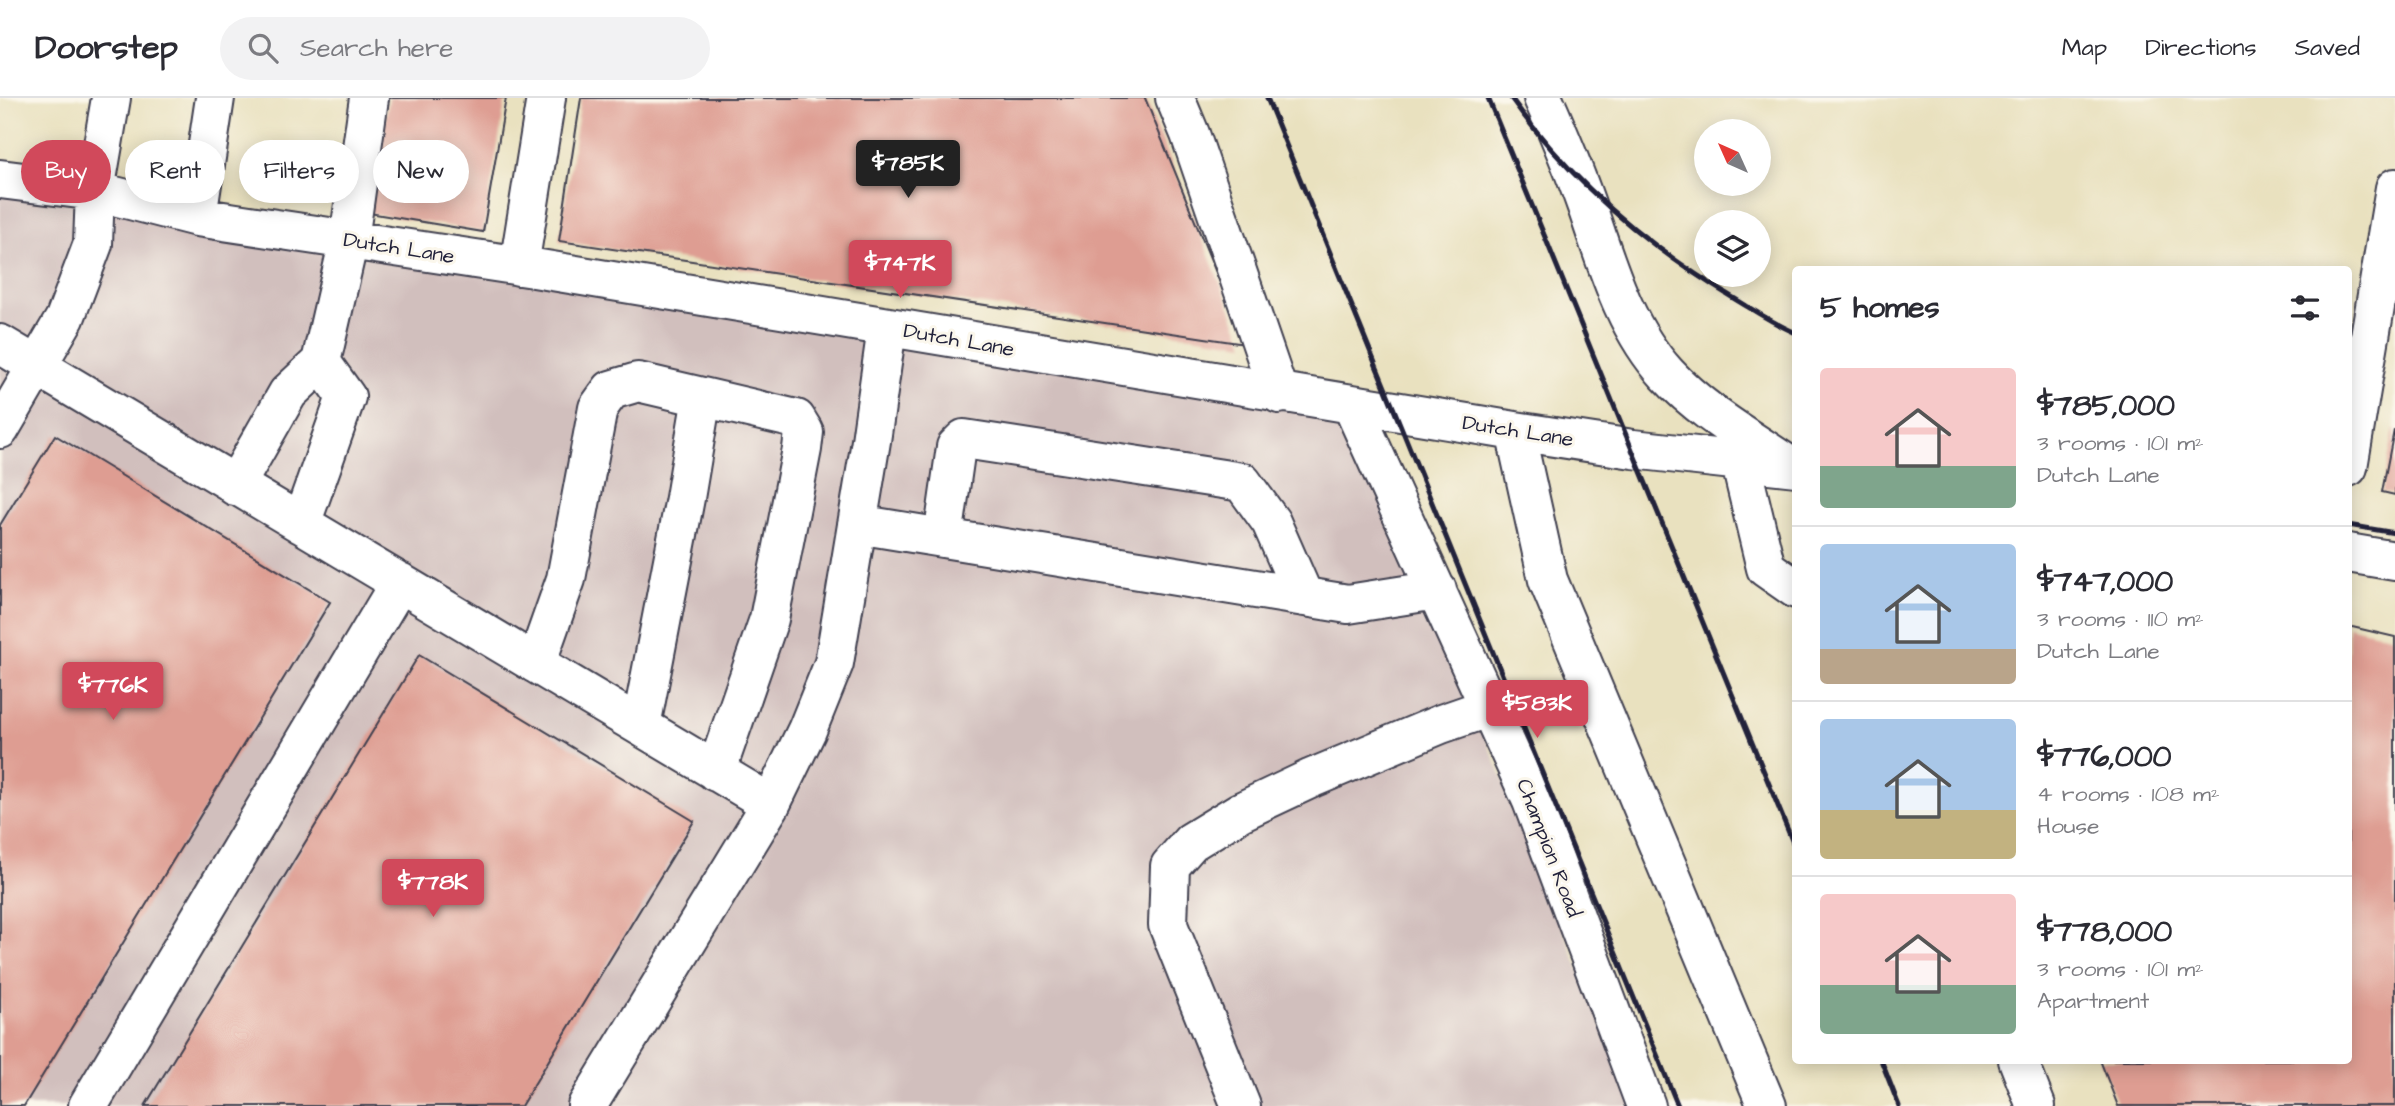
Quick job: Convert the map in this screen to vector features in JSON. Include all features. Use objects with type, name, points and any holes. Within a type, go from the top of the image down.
[{"type":"street","points":[[104,140],[111,98]]},
{"type":"street","points":[[197,217],[215,98]]},
{"type":"street","points":[[235,486],[288,393],[321,362],[349,240],[369,98]]},
{"type":"street","points":[[519,266],[546,98]]},
{"type":"street","points":[[1175,98],[1190,134],[1279,394]]},
{"type":"street","points":[[1543,98],[1577,178],[1620,302],[1643,342],[1667,373],[1702,406],[1792,466]]},
{"type":"street","name":"Dutch Lane","points":[[0,179],[21,182]]},
{"type":"street","points":[[2352,443],[2395,187]]},
{"type":"street","name":"Dutch Lane","points":[[111,195],[197,217],[519,266],[1279,394],[1633,449],[1792,467]]},
{"type":"street","points":[[0,429],[65,318],[93,244],[95,203]]},
{"type":"street","points":[[587,1106],[771,804],[807,730],[834,663],[887,328]]},
{"type":"street","points":[[0,344],[771,804]]},
{"type":"street","points":[[301,524],[346,397],[321,362]]},
{"type":"street","points":[[536,664],[566,579],[598,408],[611,390],[638,382],[796,419],[804,432],[769,619],[716,772]]},
{"type":"street","points":[[641,726],[702,397]]},
{"type":"street","name":"Champion Road","points":[[1352,405],[1532,801],[1646,1106]]},
{"type":"street","points":[[1515,432],[1548,580],[1767,1106]]},
{"type":"street","points":[[943,538],[956,447],[964,439],[1242,482],[1271,522],[1304,597]]},
{"type":"street","points":[[1740,460],[1766,568],[1792,586]]},
{"type":"street","points":[[857,524],[1348,604],[1437,590]]},
{"type":"street","points":[[2352,554],[2395,561]]},
{"type":"street","points":[[88,1106],[400,582]]},
{"type":"street","points":[[1241,1106],[1168,925],[1170,866],[1191,842],[1240,813],[1312,778],[1441,724],[1490,707]]},
{"type":"street","points":[[2020,1064],[2036,1106]]},
{"type":"shaded area","points":[[0,183],[21,186],[21,203],[111,201],[1352,405],[1634,1106],[0,1106]]},
{"type":"building","points":[[389,98],[506,98],[483,232],[369,213],[373,190],[373,203],[469,203],[469,140],[382,140]]},
{"type":"building","points":[[581,98],[1145,98],[1245,344],[559,241]]},
{"type":"building","points":[[2395,430],[2395,495],[2382,492]]},
{"type":"building","points":[[55,435],[330,602],[24,1106],[0,1106],[0,525]]},
{"type":"building","points":[[2352,627],[2395,637],[2395,1106],[2118,1106],[2102,1064],[2352,1064]]},
{"type":"building","points":[[419,655],[694,821],[521,1106],[145,1106]]},
{"type":"railway","points":[[1267,98],[1678,1106]]},
{"type":"railway","points":[[1488,98],[1792,840]]},
{"type":"railway","points":[[1511,98],[1559,157],[1612,210],[1703,279],[1792,331]]},
{"type":"railway","points":[[2352,526],[2395,533]]},
{"type":"railway","points":[[1883,1064],[1899,1106]]}]
